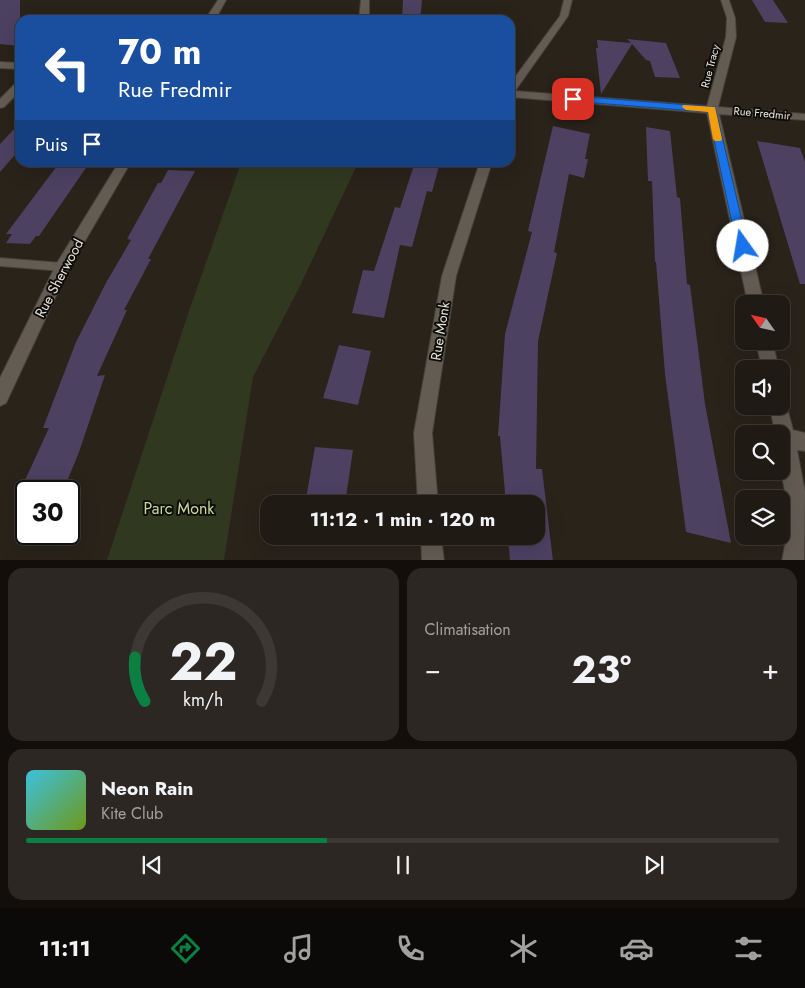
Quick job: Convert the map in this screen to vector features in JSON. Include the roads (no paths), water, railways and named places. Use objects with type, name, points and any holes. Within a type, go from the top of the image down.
[{"type":"street","points":[[213,15],[222,0]]},
{"type":"street","points":[[364,0],[364,15]]},
{"type":"street","points":[[515,86],[564,16],[568,0]]},
{"type":"street","name":"Rue Tracy","points":[[712,109],[732,37],[730,18],[725,0]]},
{"type":"street","points":[[0,65],[15,66]]},
{"type":"street","points":[[0,105],[15,90]]},
{"type":"street","name":"Rue Fredmir","points":[[515,93],[805,117]]},
{"type":"street","points":[[712,109],[754,295]]},
{"type":"street","name":"Rue Sherwood","points":[[0,397],[62,267],[122,167]]},
{"type":"street","name":"Rue Monk","points":[[427,495],[423,433],[449,276],[484,167]]},
{"type":"street","points":[[784,415],[796,440],[800,519],[793,560]]},
{"type":"street","points":[[431,545],[432,560]]},
{"type":"lane","points":[[0,262],[62,267]]},
{"type":"park label","name":"Parc Monk","points":[[179,508]]}]
